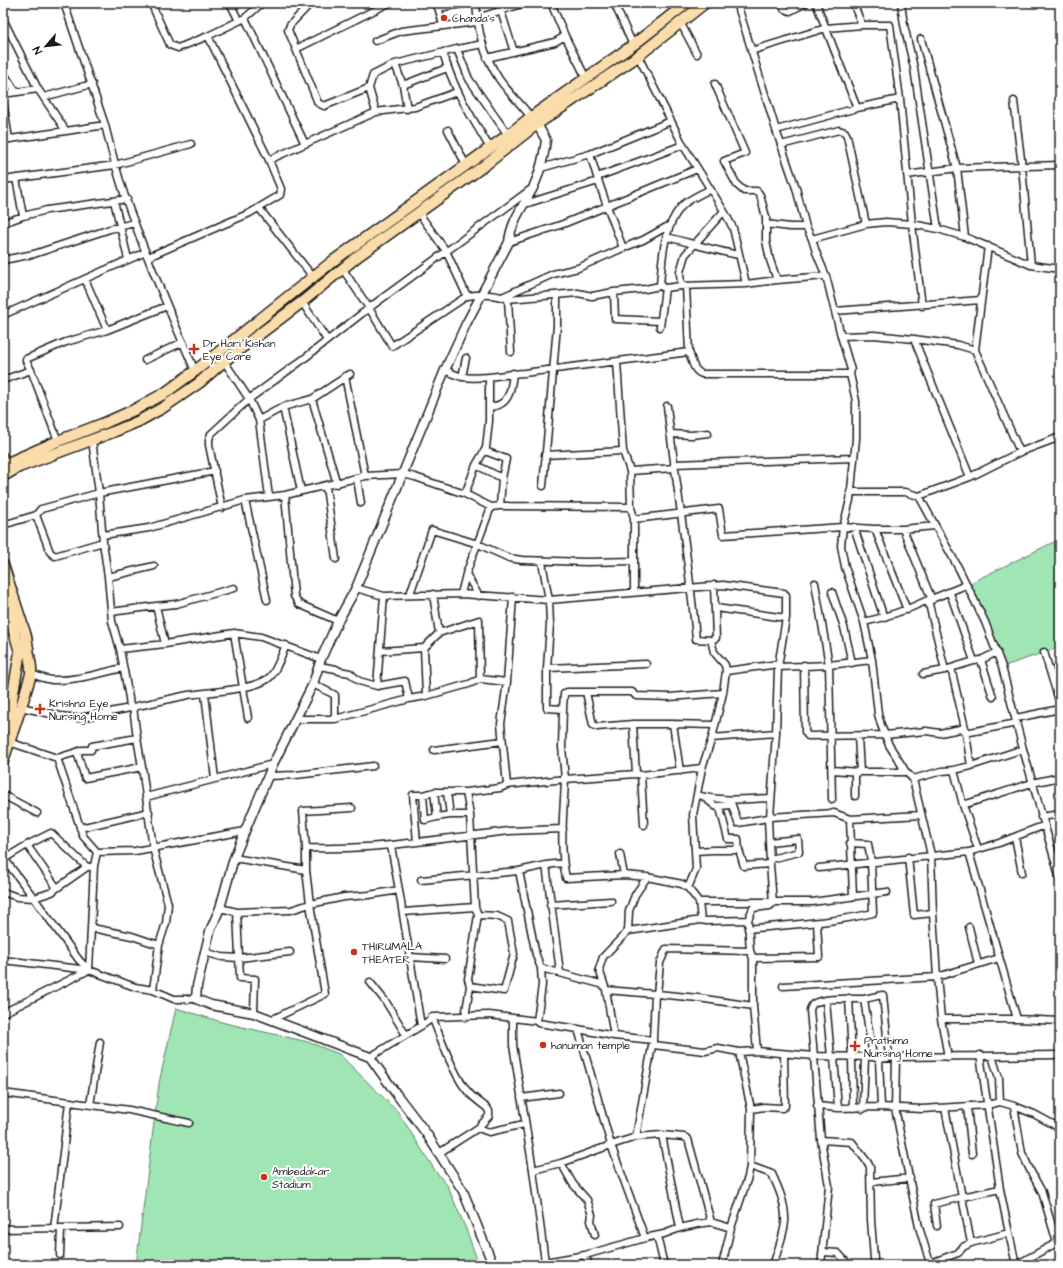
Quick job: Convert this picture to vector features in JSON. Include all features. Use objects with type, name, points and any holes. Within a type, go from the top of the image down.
[{"type":"main road","points":[[3,476],[20,467],[92,440],[139,420],[164,407],[199,383],[224,361],[302,302],[342,268],[485,164],[534,120],[586,78],[633,45],[674,7],[687,3]]},
{"type":"main road","points":[[4,461],[88,430],[134,410],[165,393],[313,277],[466,165],[508,135],[638,56],[706,3]]},
{"type":"main road","points":[[3,565],[26,636],[31,674],[3,761]]},
{"type":"main road","points":[[3,594],[20,652],[10,711],[3,729]]},
{"type":"street","points":[[64,3],[92,84],[105,125],[115,165],[134,223],[195,371]]},
{"type":"street","points":[[151,3],[170,45],[178,48],[242,20],[262,3]]},
{"type":"street","points":[[230,3],[242,20],[305,144]]},
{"type":"street","points":[[311,3],[290,25],[288,30],[318,103],[324,106],[369,88]]},
{"type":"street","points":[[296,48],[389,3]]},
{"type":"street","points":[[444,25],[437,5],[468,3]]},
{"type":"street","points":[[196,999],[204,952],[210,931],[220,908],[234,858],[245,831],[273,764],[313,684],[320,662],[338,621],[356,588],[445,370],[466,324],[509,242],[510,234],[522,205],[533,188],[541,168],[546,140],[534,120],[500,80],[487,58],[477,20],[476,3]]},
{"type":"street","points":[[375,41],[401,31],[477,20],[523,3]]},
{"type":"street","points":[[551,3],[565,36],[586,78]]},
{"type":"street","points":[[614,3],[633,45]]},
{"type":"street","points":[[737,3],[776,130],[796,188],[806,227],[826,276],[851,370],[850,374],[856,401],[856,439],[850,500],[843,526],[841,546],[845,567],[864,622],[872,660],[878,714],[889,744],[906,772],[913,779],[931,855],[932,913],[937,977],[941,1019],[948,1057]]},
{"type":"street","points":[[782,3],[784,9],[790,11],[806,3]]},
{"type":"street","points":[[816,3],[857,108]]},
{"type":"street","points":[[853,3],[862,25]]},
{"type":"street","points":[[901,3],[904,25],[914,68],[938,229]]},
{"type":"street","points":[[502,11],[514,52]]},
{"type":"street","points":[[3,19],[38,89],[66,132]]},
{"type":"street","points":[[680,22],[697,54]]},
{"type":"street","points":[[751,51],[826,28],[862,25],[904,25]]},
{"type":"street","points":[[890,25],[900,99],[912,224],[922,306]]},
{"type":"street","points":[[3,314],[128,259],[147,255],[254,210],[280,195],[281,189],[269,160],[208,36]]},
{"type":"street","points":[[487,58],[556,42],[565,36]]},
{"type":"street","points":[[921,39],[957,168],[965,237]]},
{"type":"street","points":[[376,112],[369,88],[373,75],[395,64],[442,52],[483,44]]},
{"type":"street","points":[[457,49],[468,79],[508,135]]},
{"type":"street","points":[[442,52],[457,92],[490,148]]},
{"type":"street","points":[[638,56],[683,145],[733,228],[746,284]]},
{"type":"street","points":[[395,64],[403,85],[407,109]]},
{"type":"street","points":[[403,85],[447,68]]},
{"type":"street","points":[[3,72],[16,92]]},
{"type":"street","points":[[44,97],[92,84]]},
{"type":"street","points":[[715,84],[745,153],[724,161],[737,185],[744,191],[757,191],[760,195],[766,217],[766,241],[770,260],[777,280]]},
{"type":"street","points":[[3,94],[38,89]]},
{"type":"street","points":[[269,160],[376,112],[407,109],[457,92]]},
{"type":"street","points":[[776,130],[857,108],[900,99]]},
{"type":"street","points":[[1014,101],[1031,265]]},
{"type":"street","points":[[3,102],[6,140],[105,125]]},
{"type":"street","points":[[541,168],[590,154],[671,121]]},
{"type":"street","points":[[448,130],[466,165]]},
{"type":"street","points":[[781,145],[839,130],[845,132],[866,224]]},
{"type":"street","points":[[3,180],[115,165],[191,144]]},
{"type":"street","points":[[522,205],[598,179],[683,145]]},
{"type":"street","points":[[590,154],[623,248]]},
{"type":"street","points":[[907,175],[957,168],[1060,165]]},
{"type":"street","points":[[509,242],[563,224],[697,169]]},
{"type":"street","points":[[16,178],[23,216]]},
{"type":"street","points":[[222,508],[209,445],[211,434],[249,399],[369,308],[533,188]]},
{"type":"street","points":[[614,292],[615,319],[660,324],[663,250],[670,225],[682,206],[710,189]]},
{"type":"street","points":[[3,223],[47,210],[126,199]]},
{"type":"street","points":[[114,201],[128,259]]},
{"type":"street","points":[[254,210],[313,277]]},
{"type":"street","points":[[724,211],[694,243],[685,255],[680,272],[683,286],[689,352],[697,372],[702,374],[850,374]]},
{"type":"street","points":[[418,212],[446,251],[467,296]]},
{"type":"street","points":[[812,239],[866,224],[886,222],[912,224],[938,229],[965,237],[1031,265],[1060,269]]},
{"type":"street","points":[[3,260],[34,254],[120,226],[134,223]]},
{"type":"street","points":[[766,224],[806,227]]},
{"type":"street","points":[[502,297],[553,274],[578,268],[643,240],[670,225]]},
{"type":"street","points":[[667,237],[694,243],[721,252],[739,254]]},
{"type":"street","points":[[988,246],[975,350],[1020,452]]},
{"type":"street","points":[[342,268],[392,346],[467,296],[482,294],[508,299],[578,293],[592,296],[662,287],[746,284],[826,276]]},
{"type":"street","points":[[85,279],[107,330]]},
{"type":"street","points":[[543,486],[557,326],[557,296]]},
{"type":"street","points":[[508,299],[511,352]]},
{"type":"street","points":[[835,311],[922,306],[981,300]]},
{"type":"street","points":[[302,302],[327,340]]},
{"type":"street","points":[[58,441],[26,359],[66,342],[107,330],[167,306]]},
{"type":"street","points":[[841,336],[874,335],[914,339],[958,345],[975,350]]},
{"type":"street","points":[[914,339],[970,476]]},
{"type":"street","points":[[145,360],[182,342]]},
{"type":"street","points":[[445,370],[462,377],[489,378],[689,352]]},
{"type":"street","points":[[462,377],[466,358]]},
{"type":"street","points":[[224,361],[249,399],[259,420],[269,497]]},
{"type":"street","points":[[617,362],[623,451],[630,472],[631,507],[634,519],[634,592]]},
{"type":"street","points":[[3,380],[31,370]]},
{"type":"street","points":[[489,407],[495,407],[505,401],[511,388],[513,374]]},
{"type":"street","points":[[259,420],[283,407],[312,400],[348,375],[365,476]]},
{"type":"street","points":[[465,494],[476,465],[486,451],[490,421],[489,378]]},
{"type":"street","points":[[312,400],[337,484]]},
{"type":"street","points":[[667,406],[674,466],[682,513],[696,639],[710,640],[716,638],[714,585]]},
{"type":"street","points":[[283,407],[301,491]]},
{"type":"street","points":[[670,434],[692,435],[708,433]]},
{"type":"street","points":[[850,492],[905,492],[919,496],[970,476],[1020,452],[1060,437]]},
{"type":"street","points":[[92,440],[112,621],[120,649],[137,738],[149,812],[153,848],[168,904],[166,923],[159,944],[153,990]]},
{"type":"street","points":[[486,451],[506,459],[502,478],[500,506]]},
{"type":"street","points":[[545,455],[623,451]]},
{"type":"street","points":[[630,472],[674,466],[854,458]]},
{"type":"street","points":[[476,465],[502,478]]},
{"type":"street","points":[[3,525],[36,515],[41,509],[99,493],[215,471]]},
{"type":"street","points":[[103,535],[149,528],[222,508],[245,500],[285,495],[337,484],[365,476],[402,474],[465,494],[491,507],[631,507]]},
{"type":"street","points":[[357,479],[361,503]]},
{"type":"street","points":[[326,486],[336,559]]},
{"type":"street","points":[[285,495],[294,596],[296,601],[299,604],[338,621]]},
{"type":"street","points":[[919,496],[986,622],[1002,667],[1041,817],[1057,859],[1060,879]]},
{"type":"street","points":[[245,500],[267,600]]},
{"type":"street","points":[[461,594],[466,574],[491,507]]},
{"type":"street","points":[[634,519],[719,509],[723,535],[843,526],[875,529],[903,529],[935,526]]},
{"type":"street","points":[[36,515],[50,552],[55,556],[103,542]]},
{"type":"street","points":[[854,527],[884,618]]},
{"type":"street","points":[[875,529],[907,610]]},
{"type":"street","points":[[903,529],[930,600],[965,730],[971,766]]},
{"type":"street","points":[[410,594],[432,530],[478,544],[509,558],[522,560],[542,562],[634,561]]},
{"type":"street","points":[[542,562],[549,600],[550,624],[547,668],[547,708],[563,709]]},
{"type":"street","points":[[108,577],[154,566]]},
{"type":"street","points":[[466,574],[479,596]]},
{"type":"street","points":[[815,583],[829,665],[832,736],[832,799]]},
{"type":"street","points":[[356,588],[384,596],[410,594],[461,594],[549,600],[714,585],[784,593],[787,599],[786,618],[778,665],[776,733],[769,817],[773,903]]},
{"type":"street","points":[[864,622],[884,618],[907,610],[966,585]]},
{"type":"street","points":[[111,612],[176,604],[234,588]]},
{"type":"street","points":[[832,592],[844,627],[852,663]]},
{"type":"street","points":[[950,592],[974,661]]},
{"type":"street","points":[[433,594],[439,633]]},
{"type":"street","points":[[377,686],[384,596]]},
{"type":"street","points":[[507,785],[501,724],[507,682],[513,597]]},
{"type":"street","points":[[156,606],[165,644]]},
{"type":"street","points":[[716,608],[786,618]]},
{"type":"street","points":[[380,651],[424,648],[439,633],[479,620],[480,679]]},
{"type":"street","points":[[120,649],[165,644],[234,632],[261,637],[286,646],[336,669],[339,672],[350,673],[359,681],[377,686],[405,681],[409,699]]},
{"type":"street","points":[[234,632],[248,718]]},
{"type":"street","points":[[688,888],[696,869],[694,815],[702,768],[712,738],[723,693],[726,672],[725,665],[714,652],[710,640]]},
{"type":"street","points":[[21,707],[60,716],[80,718],[189,695],[205,694],[243,687],[256,684],[271,676],[286,646]]},
{"type":"street","points":[[424,648],[426,696]]},
{"type":"street","points":[[923,674],[981,660],[997,652]]},
{"type":"street","points":[[1044,652],[1060,704]]},
{"type":"street","points":[[726,672],[778,665],[829,665],[872,660]]},
{"type":"street","points":[[981,660],[993,697]]},
{"type":"street","points":[[547,668],[646,664]]},
{"type":"street","points":[[804,665],[805,732],[808,736],[858,736],[926,732],[940,733],[965,730],[1016,720],[1060,709]]},
{"type":"street","points":[[31,674],[50,680],[66,680],[123,668]]},
{"type":"street","points":[[295,719],[335,719],[409,699],[426,696],[469,684],[480,679],[507,682]]},
{"type":"street","points":[[313,684],[335,695],[335,719]]},
{"type":"street","points":[[701,920],[699,902],[688,888],[682,884],[647,877],[624,875],[566,878],[563,863],[565,779],[562,747],[564,694],[567,692],[632,692],[636,696],[669,697],[723,693]]},
{"type":"street","points":[[586,692],[593,725],[597,727],[633,724],[714,725]]},
{"type":"street","points":[[205,694],[214,779]]},
{"type":"street","points":[[633,724],[644,825]]},
{"type":"street","points":[[673,724],[680,771]]},
{"type":"street","points":[[712,738],[776,733]]},
{"type":"street","points":[[855,796],[858,736]]},
{"type":"street","points":[[9,742],[57,758],[82,750],[91,750],[92,746],[137,738]]},
{"type":"street","points":[[434,750],[502,741]]},
{"type":"street","points":[[913,779],[942,771],[971,766],[1023,750]]},
{"type":"street","points":[[77,752],[85,778],[142,767]]},
{"type":"street","points":[[57,758],[80,828],[84,836],[97,852]]},
{"type":"street","points":[[146,797],[273,764]]},
{"type":"street","points":[[268,776],[296,775],[373,766]]},
{"type":"street","points":[[417,842],[413,795],[424,795],[434,792],[466,792],[500,788],[507,785],[565,779],[680,771],[702,768]]},
{"type":"street","points":[[832,770],[857,772],[906,772]]},
{"type":"street","points":[[954,770],[963,805],[978,849]]},
{"type":"street","points":[[963,805],[1032,783],[1060,777]]},
{"type":"street","points":[[434,792],[437,817]]},
{"type":"street","points":[[447,792],[450,815]]},
{"type":"street","points":[[465,1017],[470,986],[468,979],[478,915],[474,907],[470,815],[466,792]]},
{"type":"street","points":[[3,795],[37,813]]},
{"type":"street","points":[[424,795],[425,820],[450,815],[470,815]]},
{"type":"street","points":[[698,795],[727,799],[771,798]]},
{"type":"street","points":[[704,797],[720,808],[728,839],[738,839],[739,850],[744,866],[770,862],[799,852],[798,839],[769,842]]},
{"type":"street","points":[[716,806],[732,805],[738,822],[769,817],[834,813],[850,819],[921,815]]},
{"type":"street","points":[[271,1020],[325,994],[310,904],[306,870],[303,811],[352,808]]},
{"type":"street","points":[[80,828],[149,812]]},
{"type":"street","points":[[1041,817],[1060,814]]},
{"type":"street","points":[[850,819],[853,896]]},
{"type":"street","points":[[819,868],[896,860],[908,857],[969,852],[1015,837],[1045,825]]},
{"type":"street","points":[[306,848],[392,846],[509,831],[563,829]]},
{"type":"street","points":[[97,852],[135,851],[245,831]]},
{"type":"street","points":[[89,970],[79,960],[4,858],[52,833],[91,867]]},
{"type":"street","points":[[1015,837],[1022,873]]},
{"type":"street","points":[[748,929],[817,923],[872,913],[871,862],[868,844],[850,843]]},
{"type":"street","points":[[27,845],[57,888]]},
{"type":"street","points":[[392,846],[421,1026]]},
{"type":"street","points":[[695,851],[739,850]]},
{"type":"street","points":[[89,970],[92,928],[91,867],[97,852]]},
{"type":"street","points":[[969,852],[1017,1019]]},
{"type":"street","points":[[620,854],[624,875]]},
{"type":"street","points":[[908,857],[914,915],[932,913]]},
{"type":"street","points":[[234,858],[306,870]]},
{"type":"street","points":[[421,880],[519,871],[563,863]]},
{"type":"street","points":[[546,865],[550,905],[560,972]]},
{"type":"street","points":[[3,892],[17,897],[34,898],[52,892],[91,867]]},
{"type":"street","points":[[519,871],[540,968],[542,985],[537,1021]]},
{"type":"street","points":[[628,932],[629,911],[635,895],[647,877]]},
{"type":"street","points":[[220,908],[237,912],[291,910],[310,904],[344,897],[369,896],[399,890]]},
{"type":"street","points":[[699,902],[812,902],[887,892]]},
{"type":"street","points":[[550,905],[611,901]]},
{"type":"street","points":[[757,1051],[753,1006],[753,958],[750,951],[748,920],[752,908],[770,906],[773,903]]},
{"type":"street","points":[[403,912],[474,907]]},
{"type":"street","points":[[237,912],[240,978],[255,979],[254,1013]]},
{"type":"street","points":[[470,986],[504,991],[514,954],[508,921],[497,916],[478,915]]},
{"type":"street","points":[[614,1036],[605,988],[599,969],[600,963],[604,957],[628,932],[701,920],[748,920]]},
{"type":"street","points":[[753,958],[818,957],[817,923]]},
{"type":"street","points":[[969,927],[978,964]]},
{"type":"street","points":[[92,928],[132,936],[159,944]]},
{"type":"street","points":[[636,1137],[653,1040],[660,963],[666,949],[750,951]]},
{"type":"street","points":[[204,952],[222,957],[239,958],[290,952]]},
{"type":"street","points":[[410,957],[445,959]]},
{"type":"street","points":[[783,986],[937,977],[999,958]]},
{"type":"street","points":[[3,963],[3,960],[89,970],[135,987],[153,990],[174,999],[196,999],[210,1005],[254,1013],[370,1057],[426,1133],[462,1191],[493,1265]]},
{"type":"street","points":[[540,968],[560,972],[605,988],[698,998],[753,1006]]},
{"type":"street","points":[[3,1013],[89,970]]},
{"type":"street","points":[[370,982],[386,1002],[406,1035]]},
{"type":"street","points":[[821,1265],[829,1186],[820,1140],[810,1010],[814,1004],[826,1001],[849,998],[864,999],[882,995],[893,1057],[895,1108],[928,1264],[958,1253],[963,1247],[971,1243],[1009,1233]]},
{"type":"street","points":[[849,998],[853,1108]]},
{"type":"street","points":[[864,999],[876,1058],[881,1107]]},
{"type":"street","points":[[826,1001],[838,1108]]},
{"type":"street","points":[[370,1057],[421,1026],[432,1017],[489,1015],[537,1021],[538,1023],[614,1036],[653,1040]]},
{"type":"street","points":[[432,1017],[452,1064],[462,1082],[469,1093],[489,1111],[489,1116],[478,1128],[439,1153]]},
{"type":"street","points":[[513,1019],[513,1045],[524,1124],[533,1170],[545,1262]]},
{"type":"street","points":[[941,1019],[1017,1019],[1060,1021]]},
{"type":"street","points":[[578,1029],[611,1145],[645,1238]]},
{"type":"street","points":[[653,1040],[653,1045],[705,1051],[718,1048],[739,1052],[757,1051],[852,1058],[1060,1055]]},
{"type":"street","points":[[90,1105],[100,1042]]},
{"type":"street","points":[[722,1265],[750,1166],[750,1109],[739,1052]]},
{"type":"street","points":[[750,1109],[764,1107],[782,1108],[785,1106],[784,1054]]},
{"type":"street","points":[[980,1056],[1000,1189],[1016,1265],[1059,1242],[1042,1192],[1022,1153],[1014,1106]]},
{"type":"street","points":[[992,1056],[999,1078],[1000,1102]]},
{"type":"street","points":[[863,1108],[866,1058]]},
{"type":"street","points":[[3,1093],[129,1110],[189,1123]]},
{"type":"street","points":[[521,1098],[559,1093]]},
{"type":"street","points":[[54,1229],[69,1102]]},
{"type":"street","points":[[817,1106],[838,1108],[944,1108],[987,1105],[1000,1102],[1034,1114],[1060,1128]]},
{"type":"street","points":[[967,1106],[972,1154]]},
{"type":"street","points":[[944,1108],[971,1243]]},
{"type":"street","points":[[478,1128],[489,1132],[524,1124]]},
{"type":"street","points":[[662,1135],[680,1228]]},
{"type":"street","points":[[533,1170],[561,1163],[636,1137],[662,1135],[684,1137],[688,1139],[711,1222]]},
{"type":"street","points":[[820,1140],[852,1142],[868,1163],[871,1182],[871,1220],[874,1260]]},
{"type":"street","points":[[561,1163],[573,1184],[587,1200],[592,1215],[591,1221],[595,1236]]},
{"type":"street","points":[[750,1166],[772,1174],[781,1193],[785,1224],[773,1265]]},
{"type":"street","points":[[871,1182],[910,1178]]},
{"type":"street","points":[[937,1226],[934,1204],[1000,1189]]},
{"type":"street","points":[[536,1265],[585,1255],[657,1236],[680,1228],[711,1222],[732,1228]]},
{"type":"street","points":[[3,1229],[120,1227]]},
{"type":"street","points":[[60,1255],[61,1229]]},
{"type":"street","points":[[657,1236],[664,1265]]},
{"type":"street","points":[[823,1252],[838,1253],[849,1265]]},
{"type":"street","points":[[585,1255],[589,1265]]},
{"type":"street","points":[[941,1259],[945,1265]]},
{"type":"green space","points":[[1060,539],[1060,647],[1002,667],[966,585]]},
{"type":"green space","points":[[176,1008],[225,1023],[308,1042],[339,1054],[398,1112],[436,1172],[447,1185],[466,1229],[479,1265],[136,1265],[159,1083]]},
{"type":"place","name":"Chanda's","points":[[444,18]]},
{"type":"place","name":"Dr Hari Kishan Eye Care","points":[[194,349]]},
{"type":"place","name":"Krishna Eye Nursing Home","points":[[40,709]]},
{"type":"place","name":"THIRUMALA THEATER","points":[[354,952]]},
{"type":"place","name":"hanuman temple","points":[[543,1045]]},
{"type":"place","name":"Prathima Nursing Home","points":[[855,1046]]},
{"type":"place","name":"Ambedakar Stadium","points":[[264,1177]]}]
